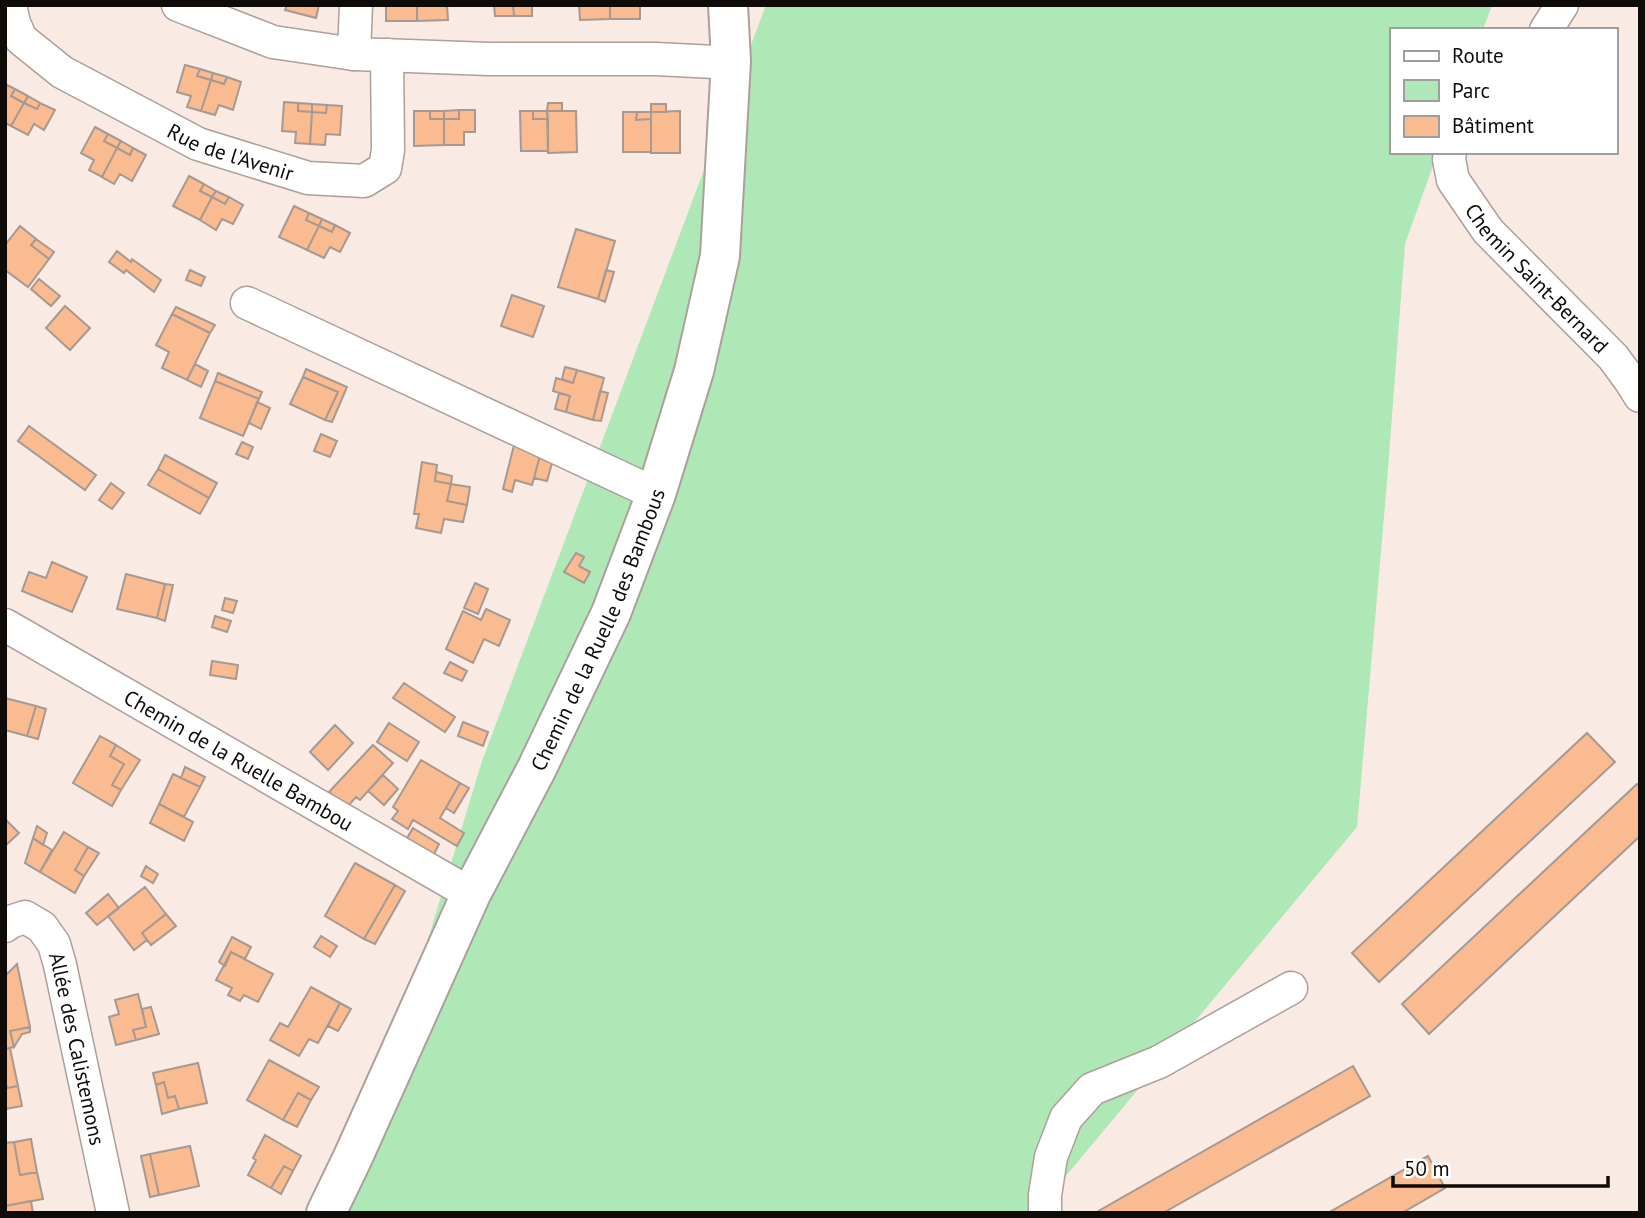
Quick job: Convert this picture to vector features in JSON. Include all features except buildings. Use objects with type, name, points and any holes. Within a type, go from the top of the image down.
[{"type":"street","name":"Rue de l'Avenir","points":[[10,5],[21,39],[62,72],[198,144],[308,178],[364,181],[385,168],[388,150],[387,55]]},
{"type":"street","points":[[178,5],[273,42],[354,54],[489,59],[731,61]]},
{"type":"street","points":[[354,54],[356,5]]},
{"type":"street","name":"Chemin de la Ruelle des Bambous","points":[[326,1213],[471,894],[537,768],[611,613],[656,494],[694,371],[720,256],[731,61],[728,5]]},
{"type":"street","points":[[1547,28],[1562,5]]},
{"type":"street","name":"Chemin Saint-Bernard","points":[[1450,154],[1453,180],[1488,231],[1614,357],[1640,396]]},
{"type":"street","points":[[247,303],[656,494]]},
{"type":"street","name":"Chemin de la Ruelle Bambou","points":[[5,625],[471,894]]},
{"type":"street","name":"Allée des Calistemons","points":[[5,926],[25,918],[42,927],[54,944],[113,1213]]},
{"type":"street","points":[[1045,1213],[1051,1157],[1066,1118],[1093,1089],[1159,1062],[1292,988]]},
{"type":"green space","points":[[766,5],[1492,5],[1484,28],[1390,28],[1390,154],[1437,154],[1405,244],[1357,827],[1035,1213],[345,1213],[482,761]]}]
